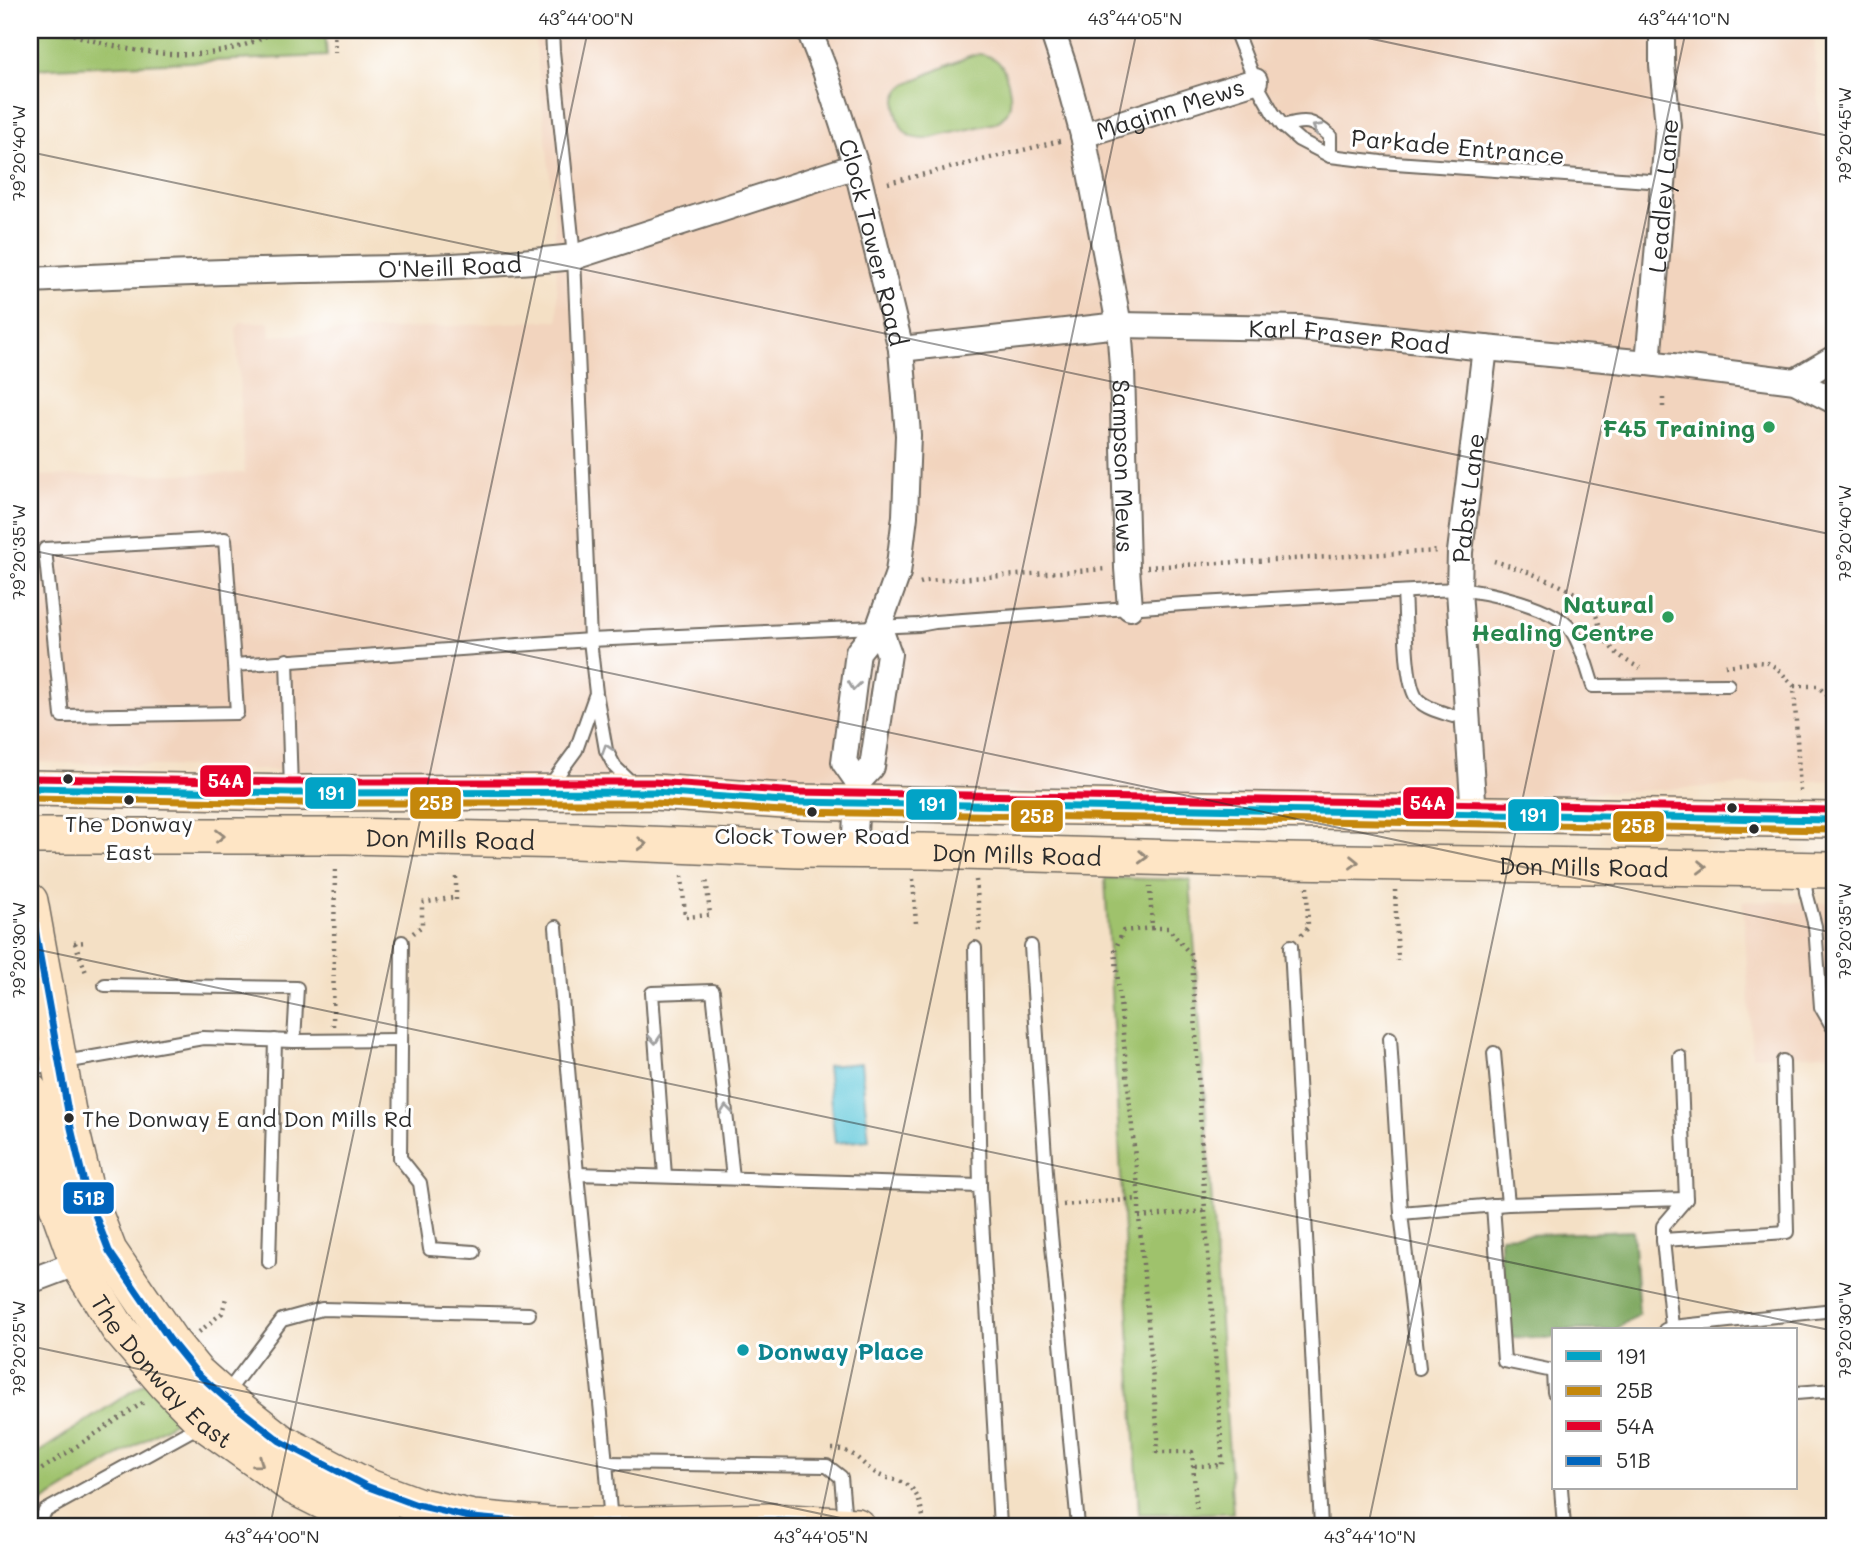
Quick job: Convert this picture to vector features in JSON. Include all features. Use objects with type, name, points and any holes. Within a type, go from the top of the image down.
[{"type":"main road","name":"Don Mills Road","points":[[30,788],[292,793],[642,792],[798,802],[858,792],[1474,815],[1834,820]]},
{"type":"main road","name":"Don Mills Road","points":[[30,836],[346,836],[798,850],[1819,870]]},
{"type":"main road","name":"The Donway East","points":[[30,901],[44,1066],[71,1128],[86,1191],[93,1257],[118,1328],[166,1384],[366,1486],[472,1522],[611,1526],[770,1521],[857,1526]]},
{"type":"main road","name":"The Donway East","points":[[30,1091],[37,1132],[55,1200],[93,1257],[196,1371],[214,1410],[294,1487],[336,1508],[382,1526]]},
{"type":"street","name":"Clock Tower Road","points":[[809,30],[856,166],[901,349],[908,435],[905,516],[898,573],[880,626],[858,652],[844,762],[858,792],[854,851]]},
{"type":"street","name":"Sampson Mews","points":[[1052,30],[1083,135],[1119,325],[1130,608]]},
{"type":"street","name":"Leadley Lane","points":[[1648,363],[1668,125],[1660,30]]},
{"type":"street","name":"Maginn Mews","points":[[1083,135],[1255,81]]},
{"type":"street","name":"O'Neill Road","points":[[30,280],[194,272],[406,269],[574,257],[856,166]]},
{"type":"street","name":"Karl Fraser Road","points":[[901,349],[1119,325],[1300,328],[1648,363],[1795,381],[1834,401]]},
{"type":"street","name":"Pabst Lane","points":[[1474,815],[1459,590],[1460,552],[1485,348]]},
{"type":"street","points":[[1795,381],[1834,358]]},
{"type":"street","points":[[30,1281],[93,1257]]},
{"type":"lane","points":[[552,30],[574,257],[590,640],[596,693],[608,756],[621,773],[642,792]]},
{"type":"lane","name":"Parkade Entrance","points":[[1235,30],[1255,81],[1272,113],[1299,140],[1331,156],[1663,182]]},
{"type":"lane","points":[[1283,126],[1301,121],[1318,126],[1330,136],[1331,156]]},
{"type":"lane","points":[[225,539],[234,665],[237,713],[62,716],[46,549],[225,539]]},
{"type":"lane","points":[[234,665],[590,640],[919,625],[1130,608],[1459,590],[1532,606],[1563,621],[1575,638],[1593,686],[1728,685]]},
{"type":"lane","points":[[1404,592],[1413,692],[1419,701],[1429,708],[1453,716]]},
{"type":"lane","points":[[287,660],[292,793]]},
{"type":"lane","points":[[546,791],[579,745],[596,693]]},
{"type":"lane","points":[[1819,870],[1806,892],[1815,926],[1821,1007],[1834,1027]]},
{"type":"lane","points":[[556,927],[611,1526]]},
{"type":"lane","points":[[402,942],[400,1158],[420,1183],[430,1249],[474,1252]]},
{"type":"lane","points":[[1031,946],[1048,1202],[1078,1526]]},
{"type":"lane","points":[[1291,946],[1321,1526]]},
{"type":"lane","points":[[975,948],[980,1186],[1000,1526]]},
{"type":"lane","points":[[105,985],[296,988],[294,1041]]},
{"type":"lane","points":[[666,1176],[652,993],[713,991],[733,1178]]},
{"type":"lane","points":[[44,1066],[203,1038],[401,1040]]},
{"type":"lane","points":[[1390,1038],[1401,1213],[1419,1368]]},
{"type":"lane","points":[[269,1262],[275,1040]]},
{"type":"lane","points":[[1494,1054],[1508,1204]]},
{"type":"lane","points":[[1680,1057],[1686,1199],[1663,1226],[1668,1328],[1834,1310]]},
{"type":"lane","points":[[1663,1240],[1787,1232],[1783,1061]]},
{"type":"lane","points":[[577,1174],[980,1186]]},
{"type":"lane","points":[[1401,1213],[1508,1204],[1686,1199]]},
{"type":"lane","points":[[1493,1205],[1504,1361],[1552,1371]]},
{"type":"lane","points":[[38,1526],[46,1511],[214,1410],[282,1320],[322,1309],[529,1314]]},
{"type":"lane","points":[[1798,1393],[1834,1390]]},
{"type":"lane","points":[[606,1463],[827,1466],[841,1477],[844,1526]]},
{"type":"lane","points":[[1561,1490],[1564,1526]]},
{"type":"path","points":[[60,30],[125,50],[193,53],[223,52],[242,47],[276,30]]},
{"type":"path","points":[[334,30],[335,54]]},
{"type":"path","points":[[888,183],[1083,135]]},
{"type":"path","points":[[1663,398],[1663,407]]},
{"type":"path","points":[[919,583],[1127,568],[1443,551]]},
{"type":"path","points":[[1494,561],[1519,568],[1578,595],[1594,611],[1605,640],[1611,648],[1625,660],[1647,671]]},
{"type":"path","points":[[1716,667],[1768,663],[1777,667],[1794,686],[1801,795]]},
{"type":"path","points":[[1794,686],[1816,686],[1834,701]]},
{"type":"path","points":[[333,1041],[335,869]]},
{"type":"path","points":[[402,942],[422,926],[422,903],[456,898],[456,872]]},
{"type":"path","points":[[682,876],[685,916],[710,915],[706,877]]},
{"type":"path","points":[[913,879],[916,924]]},
{"type":"path","points":[[975,948],[980,924],[976,880]]},
{"type":"path","points":[[1150,881],[1152,928]]},
{"type":"path","points":[[1291,946],[1308,928],[1307,885]]},
{"type":"path","points":[[1395,886],[1398,961]]},
{"type":"path","points":[[1193,1466],[1222,1465],[1192,956],[1168,928],[1152,928],[1123,931],[1115,950],[1139,1199],[1157,1452],[1192,1452],[1193,1466],[1197,1514]]},
{"type":"path","points":[[66,943],[87,942]]},
{"type":"path","points":[[75,943],[87,975]]},
{"type":"path","points":[[1048,1202],[1060,1205],[1139,1199]]},
{"type":"path","points":[[1139,1217],[1205,1211]]},
{"type":"path","points":[[195,1335],[222,1313],[226,1298]]},
{"type":"path","points":[[30,1477],[154,1396],[166,1384]]},
{"type":"path","points":[[827,1449],[848,1451],[875,1474],[912,1488],[919,1499],[925,1526]]},
{"type":"shaded area","points":[[534,30],[1813,30],[1834,289],[1834,780],[1482,799],[903,790],[833,785],[538,779],[39,762],[30,711],[30,476],[245,473],[236,328],[241,322],[269,322],[271,336],[558,320],[555,222]]},
{"type":"shaded area","points":[[1743,901],[1834,903],[1834,1054],[1752,1056]]},
{"type":"green space","points":[[30,30],[325,30],[327,56],[30,69]]},
{"type":"green space","points":[[980,54],[994,59],[1004,71],[1010,98],[1006,115],[995,123],[926,139],[914,138],[906,133],[900,124],[896,106],[901,88],[969,56]]},
{"type":"green space","points":[[1105,878],[1190,880],[1233,1513],[1139,1514]]},
{"type":"green space","points":[[1633,1231],[1639,1314],[1618,1328],[1552,1328],[1552,1338],[1501,1337],[1500,1236]]},
{"type":"green space","points":[[146,1382],[182,1417],[33,1508],[30,1514],[30,1458]]},
{"type":"water","points":[[861,1063],[869,1140],[835,1143],[827,1066]]},
{"type":"transit line","name":"54A","points":[[30,778],[292,782],[654,782],[798,792],[1834,810]]},
{"type":"transit line","name":"191","points":[[30,788],[292,793],[654,792],[798,802],[1834,820]]},
{"type":"transit line","name":"25B","points":[[30,798],[292,803],[654,803],[798,812],[1834,830]]},
{"type":"transit line","name":"51B","points":[[30,901],[71,1128],[86,1191],[109,1251],[170,1340],[196,1372],[280,1441],[366,1486],[417,1505],[473,1518],[551,1525],[770,1521],[857,1526]]},
{"type":"place","name":"F45 Training","points":[[1769,427]]},
{"type":"place","name":"Natural Healing Centre","points":[[1668,617]]},
{"type":"place","name":"The Donway East","points":[[129,800]]},
{"type":"place","name":"Clock Tower Road","points":[[812,812]]},
{"type":"place","name":"The Donway E and Don Mills Rd","points":[[69,1118]]},
{"type":"place","name":"Donway Place","points":[[743,1350]]}]
